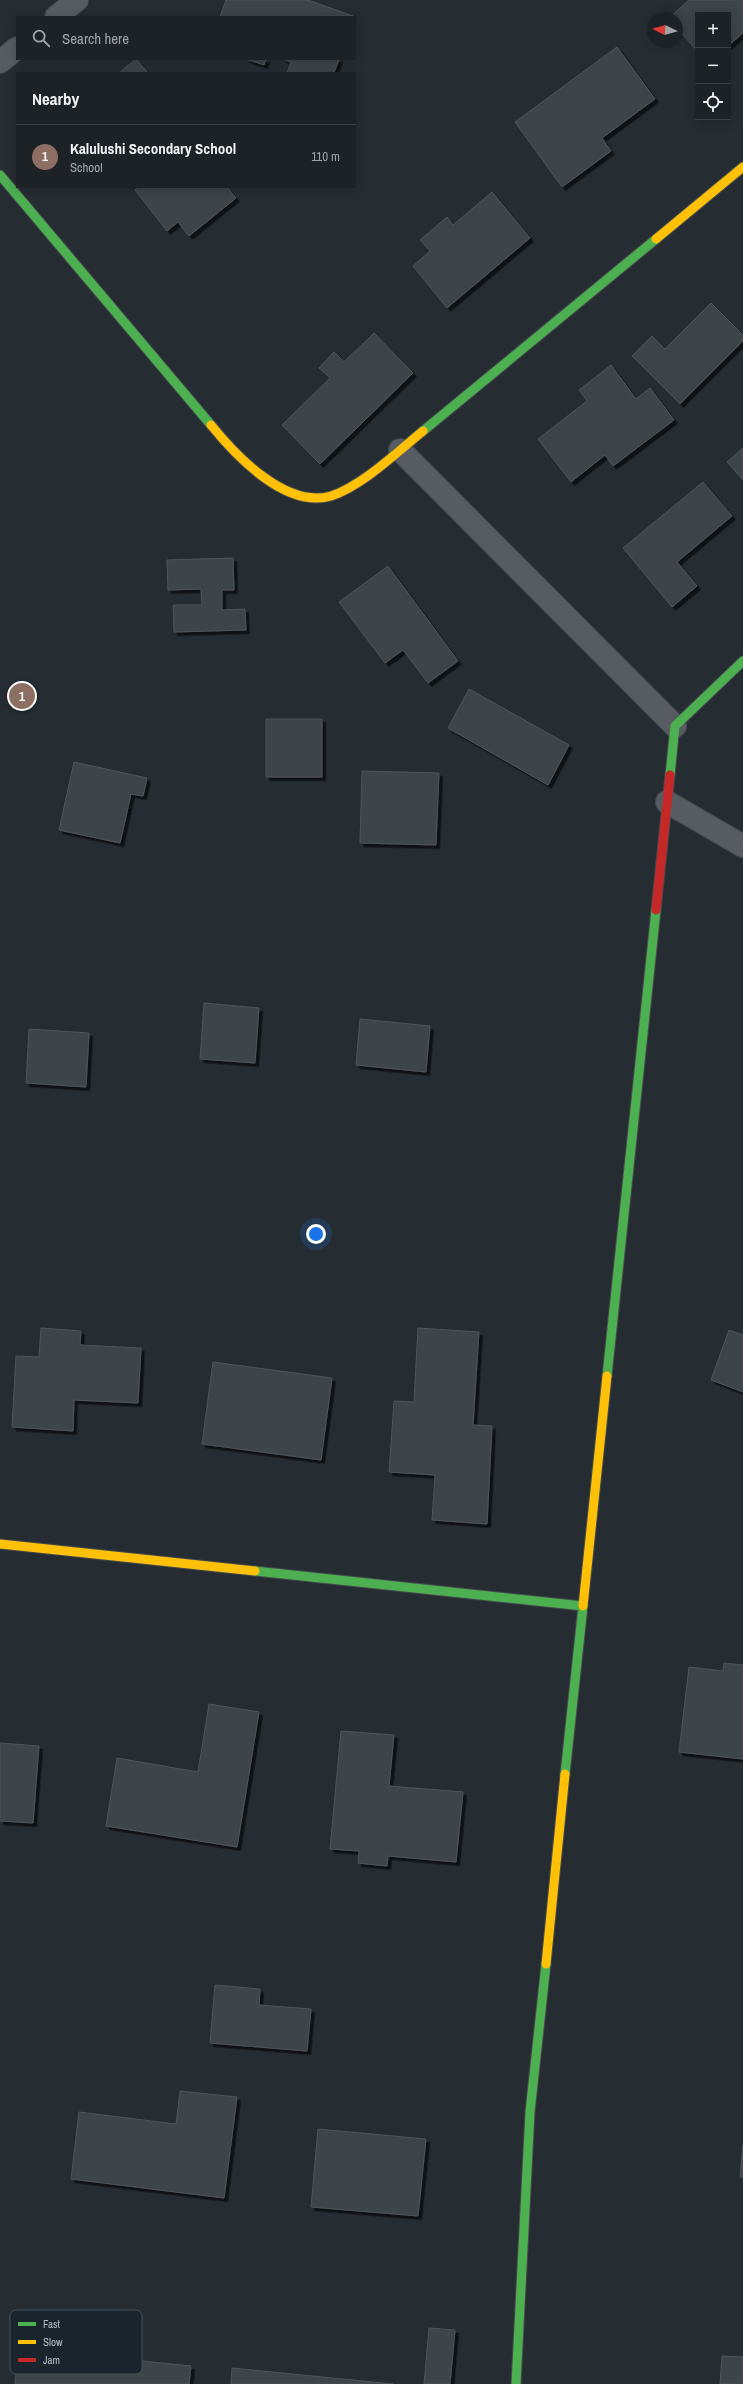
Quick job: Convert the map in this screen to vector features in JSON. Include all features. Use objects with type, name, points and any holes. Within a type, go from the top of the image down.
[{"type":"street","points":[[57,16],[77,0]]},
{"type":"street","points":[[0,62],[16,49]]},
{"type":"street","points":[[0,175],[235,454],[260,475],[279,487],[301,495],[322,498],[344,491],[400,450],[743,167]]},
{"type":"street","points":[[400,450],[675,726]]},
{"type":"street","points":[[516,2384],[530,2112],[675,726],[743,662]]},
{"type":"street","points":[[667,802],[743,846]]},
{"type":"street","points":[[0,1544],[583,1606]]},
{"type":"building","points":[[226,0],[308,0],[353,16],[220,16]]},
{"type":"building","points":[[689,0],[743,0],[743,33],[731,43],[731,12],[695,12],[695,49],[683,35],[683,12],[676,12]]},
{"type":"building","points":[[617,47],[655,99],[602,138],[611,151],[562,187],[515,122]]},
{"type":"building","points":[[135,60],[137,60],[147,72],[120,72]]},
{"type":"building","points":[[249,60],[266,60],[264,65]]},
{"type":"building","points":[[286,60],[339,60],[334,72],[287,72],[291,62]]},
{"type":"building","points":[[137,188],[228,188],[236,198],[189,236],[178,222],[167,231],[135,190]]},
{"type":"building","points":[[492,192],[530,238],[447,308],[413,266],[430,251],[420,240],[447,217],[453,225]]},
{"type":"building","points":[[711,303],[743,335],[743,341],[680,404],[632,356],[652,336],[665,349]]},
{"type":"building","points":[[374,333],[413,373],[320,464],[282,425],[330,378],[319,368],[334,352],[344,362]]},
{"type":"building","points":[[611,365],[636,399],[650,388],[674,420],[613,466],[605,455],[571,482],[538,439],[587,401],[579,390]]},
{"type":"building","points":[[743,448],[743,480],[727,462]]},
{"type":"building","points":[[703,482],[732,516],[677,562],[697,586],[672,607],[623,548]]},
{"type":"building","points":[[233,558],[234,590],[222,590],[222,610],[245,609],[246,630],[174,632],[173,605],[202,605],[201,589],[168,590],[167,560]]},
{"type":"building","points":[[388,566],[458,661],[428,683],[403,650],[385,663],[339,602]]},
{"type":"building","points":[[469,689],[569,745],[548,785],[448,728]]},
{"type":"building","points":[[266,719],[322,719],[322,777],[266,777]]},
{"type":"building","points":[[74,762],[147,778],[143,796],[131,794],[120,843],[59,830]]},
{"type":"building","points":[[362,771],[439,773],[436,845],[360,843]]},
{"type":"building","points":[[204,1003],[259,1008],[255,1063],[200,1059]]},
{"type":"building","points":[[360,1019],[430,1026],[426,1072],[356,1065]]},
{"type":"building","points":[[29,1029],[89,1033],[86,1087],[26,1083]]},
{"type":"building","points":[[41,1328],[81,1331],[80,1345],[141,1348],[138,1403],[74,1400],[73,1431],[12,1427],[16,1356],[39,1357]]},
{"type":"building","points":[[418,1328],[479,1332],[473,1425],[492,1426],[487,1524],[432,1520],[435,1475],[389,1472],[394,1401],[414,1402]]},
{"type":"building","points":[[729,1330],[743,1335],[743,1392],[711,1380]]},
{"type":"building","points":[[213,1362],[332,1378],[321,1460],[202,1444]]},
{"type":"building","points":[[724,1663],[743,1665],[743,1759],[679,1752],[689,1667],[723,1671]]},
{"type":"building","points":[[209,1704],[259,1712],[237,1847],[106,1826],[117,1758],[198,1772]]},
{"type":"building","points":[[341,1731],[394,1735],[389,1786],[463,1792],[456,1862],[388,1856],[387,1866],[358,1863],[359,1851],[330,1849]]},
{"type":"building","points":[[0,1743],[39,1746],[33,1823],[0,1821]]},
{"type":"building","points":[[215,1985],[260,1989],[259,2005],[311,2009],[307,2051],[210,2043]]},
{"type":"building","points":[[180,2091],[237,2097],[224,2198],[71,2179],[79,2112],[176,2124]]},
{"type":"building","points":[[318,2129],[426,2139],[418,2216],[311,2207]]},
{"type":"building","points":[[743,2145],[743,2177],[740,2177]]},
{"type":"building","points":[[429,2328],[455,2330],[450,2384],[424,2384]]},
{"type":"building","points":[[722,2356],[743,2357],[743,2384],[720,2384]]},
{"type":"building","points":[[142,2361],[191,2366],[189,2384],[15,2384],[16,2374],[142,2374]]},
{"type":"building","points":[[232,2368],[393,2384],[231,2384]]},
{"type":"traffic: fast","points":[[0,175],[211,425]]},
{"type":"traffic: fast","points":[[423,431],[656,239]]},
{"type":"traffic: fast","points":[[670,775],[675,726],[743,661]]},
{"type":"traffic: fast","points":[[607,1376],[656,910]]},
{"type":"traffic: fast","points":[[255,1571],[583,1606],[565,1774]]},
{"type":"traffic: fast","points":[[516,2384],[530,2112],[546,1964]]},
{"type":"traffic: slow","points":[[656,239],[743,167]]},
{"type":"traffic: slow","points":[[211,425],[248,465],[264,477],[297,495],[314,498],[331,496],[355,485],[379,468],[423,431]]},
{"type":"traffic: slow","points":[[583,1606],[607,1376]]},
{"type":"traffic: slow","points":[[0,1544],[255,1571]]},
{"type":"traffic: slow","points":[[546,1964],[565,1774]]},
{"type":"traffic: jam","points":[[656,910],[670,775]]},
{"type":"place","name":"Kalulushi Secondary School","points":[[22,696]]}]
